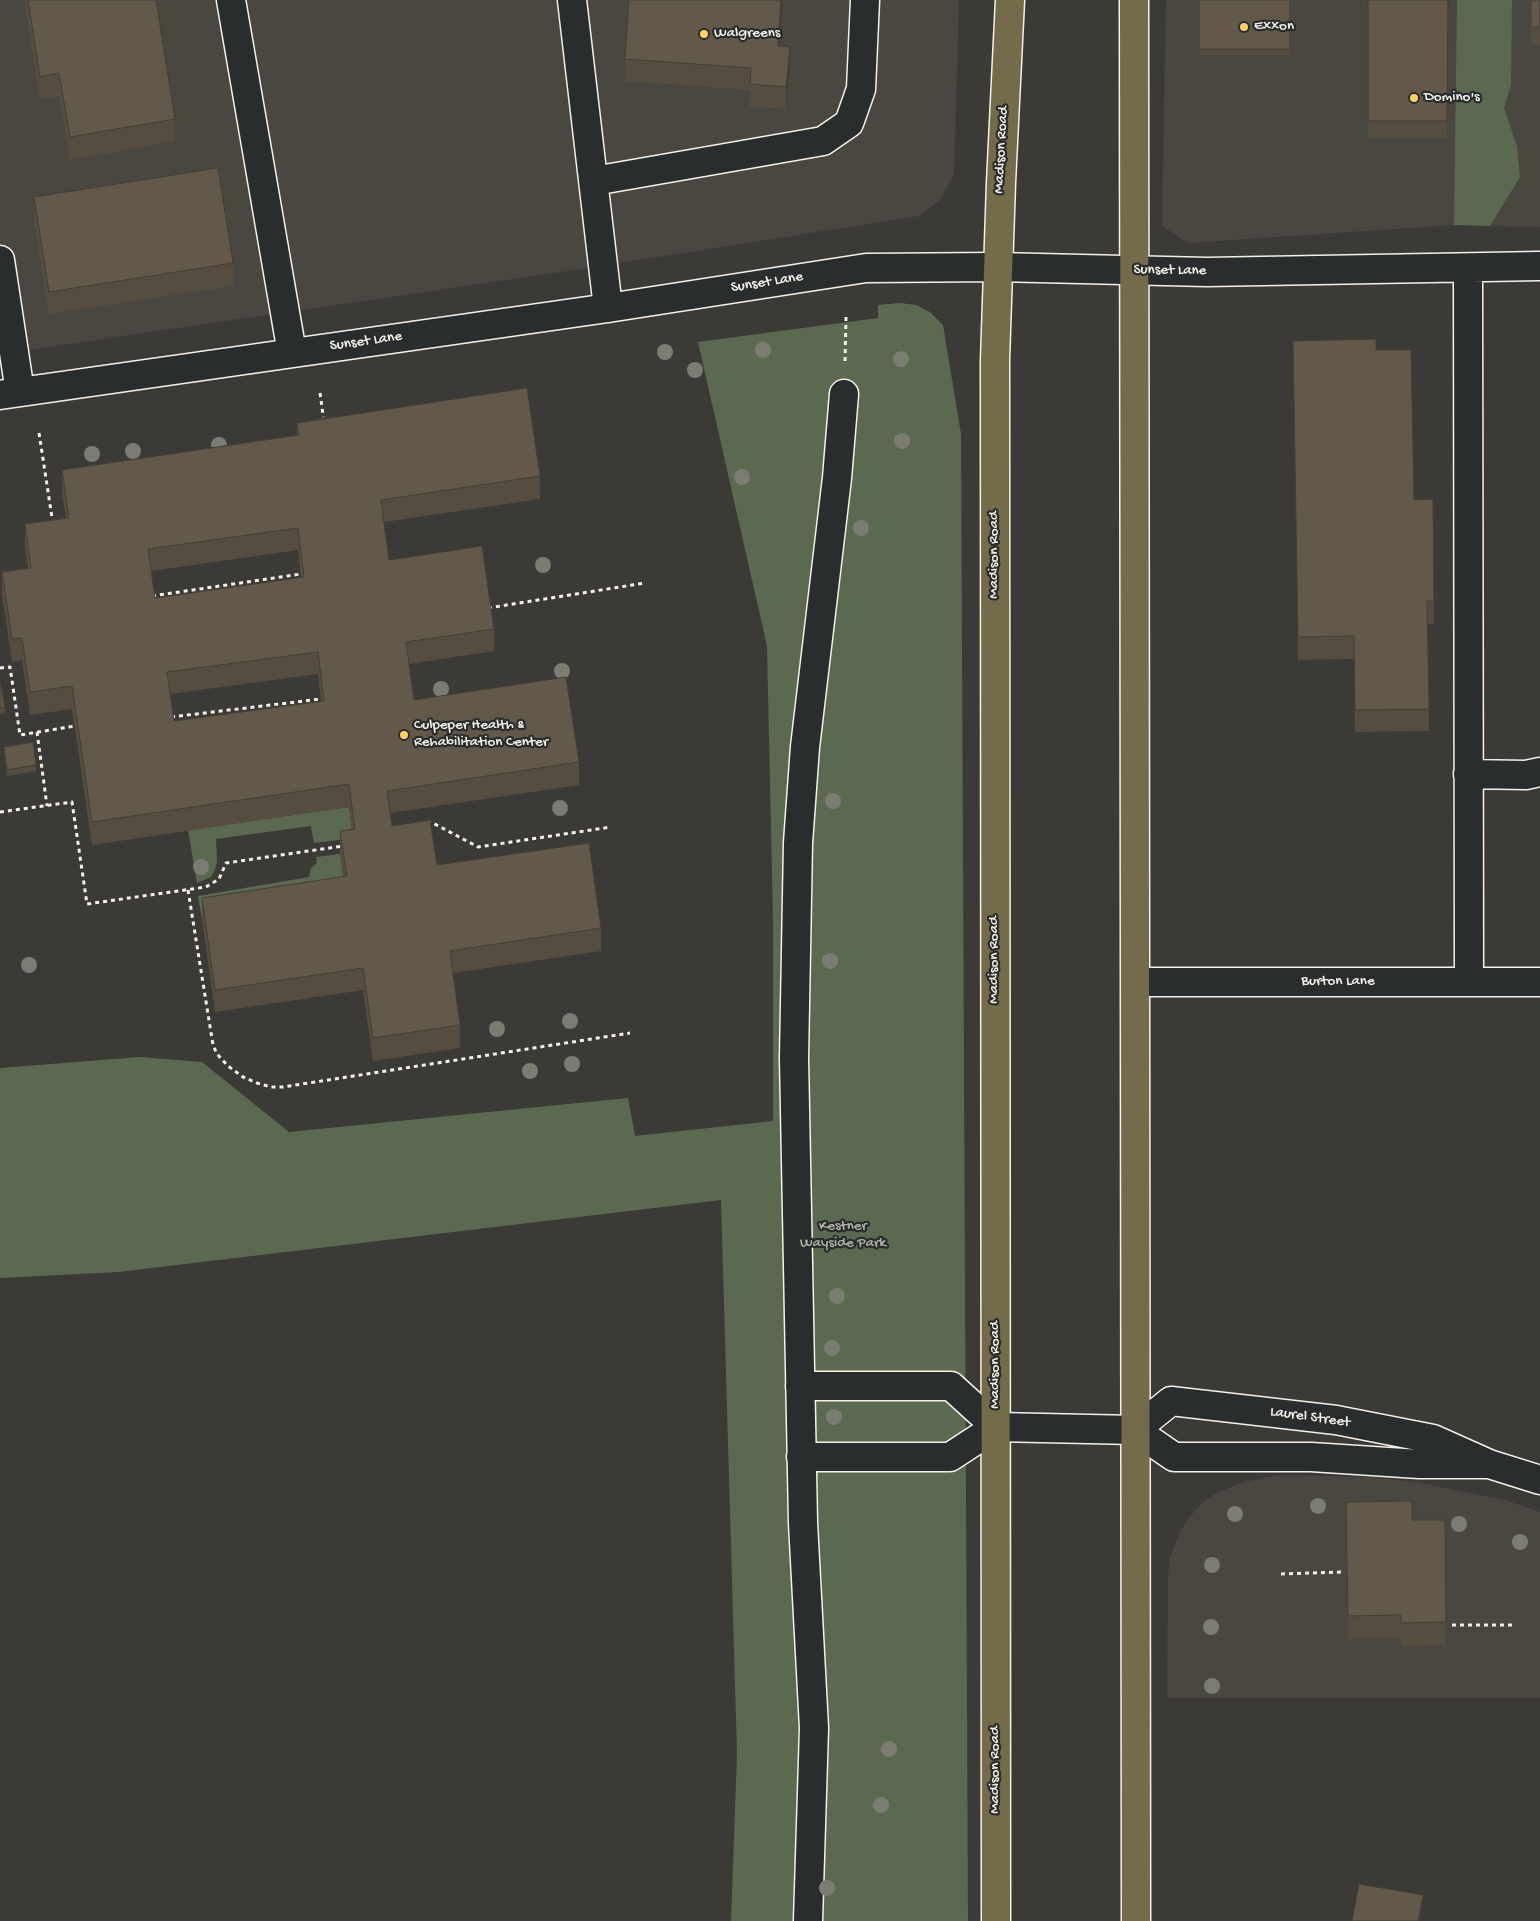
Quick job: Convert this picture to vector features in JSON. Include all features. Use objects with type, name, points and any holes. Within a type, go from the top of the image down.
[{"type":"main road","name":"Madison Road","points":[[996,1921],[995,360],[1010,0]]},
{"type":"main road","points":[[1134,0],[1136,1921]]},
{"type":"street","points":[[231,0],[292,353]]},
{"type":"street","points":[[572,0],[608,308]]},
{"type":"street","points":[[594,181],[823,141],[849,123],[861,89],[865,0]]},
{"type":"street","points":[[0,260],[10,394]]},
{"type":"street","name":"Sunset Lane","points":[[10,394],[608,308],[866,268],[998,267],[1207,272],[1540,266]]},
{"type":"street","points":[[1468,268],[1469,982]]},
{"type":"street","points":[[808,1921],[814,1728],[801,1457],[794,1058],[798,843],[805,747],[837,478],[844,394]]},
{"type":"street","points":[[1468,774],[1526,774],[1540,772]]},
{"type":"street","name":"Burton Lane","points":[[1136,982],[1540,982]]},
{"type":"street","points":[[800,1386],[951,1386],[996,1427]]},
{"type":"street","name":"Laurel Street","points":[[1489,1464],[1419,1464],[1311,1457],[1174,1457],[1135,1430],[1171,1401],[1336,1420],[1433,1439],[1489,1464],[1540,1480]]},
{"type":"street","points":[[801,1457],[950,1457],[996,1427],[1135,1430]]},
{"type":"path","points":[[844,394],[846,317]]},
{"type":"path","points":[[320,392],[325,431]]},
{"type":"path","points":[[39,434],[54,529]]},
{"type":"path","points":[[152,596],[301,574]]},
{"type":"path","points":[[488,608],[645,583]]},
{"type":"path","points":[[0,668],[10,667],[20,735],[75,726]]},
{"type":"path","points":[[171,717],[321,699]]},
{"type":"path","points":[[36,732],[47,806]]},
{"type":"path","points":[[0,812],[72,802],[87,904],[206,887],[214,882],[223,872],[226,863],[344,846]]},
{"type":"path","points":[[422,823],[431,822],[478,847],[611,827]]},
{"type":"path","points":[[188,890],[213,1045],[217,1054],[228,1066],[243,1077],[257,1083],[271,1087],[283,1087],[630,1033]]},
{"type":"path","points":[[1282,1574],[1342,1572]]},
{"type":"path","points":[[1452,1625],[1515,1625]]},
{"type":"shaded area","points":[[0,0],[959,0],[954,174],[940,200],[919,216],[575,270],[0,354]]},
{"type":"shaded area","points":[[1166,0],[1540,0],[1540,227],[1454,225],[1188,243],[1162,226]]},
{"type":"shaded area","points":[[1280,1475],[1369,1477],[1416,1482],[1505,1500],[1540,1512],[1540,1698],[1167,1698],[1168,1575],[1170,1558],[1177,1538],[1186,1521],[1204,1501],[1218,1492],[1244,1482]]},
{"type":"green space","points":[[1457,0],[1512,0],[1511,85],[1504,108],[1517,146],[1520,177],[1490,226],[1454,225]]},
{"type":"green space","name":"Kestner Wayside Park","points":[[900,303],[916,305],[930,312],[943,325],[961,434],[968,1921],[731,1921],[737,1754],[721,1200],[118,1272],[0,1278],[0,1068],[140,1057],[202,1062],[289,1132],[628,1098],[635,1136],[773,1121],[773,920],[767,646],[698,342],[878,318],[878,305]]},
{"type":"green space","points":[[349,807],[353,838],[314,843],[311,826],[216,839],[217,861],[215,870],[211,877],[197,883],[188,830]]},
{"type":"green space","points":[[340,854],[347,899],[202,920],[198,896],[309,877],[311,868],[317,863],[316,857]]},
{"type":"building","points":[[28,0],[156,0],[175,119],[70,137],[59,73],[40,77]]},
{"type":"building","name":"Walgreens","points":[[629,0],[781,0],[778,46],[790,47],[786,87],[750,84],[751,68],[625,59]]},
{"type":"building","name":"Exxon","points":[[1199,0],[1290,0],[1290,49],[1199,49]]},
{"type":"building","points":[[1368,0],[1448,0],[1447,121],[1368,121]]},
{"type":"building","points":[[1531,0],[1540,0],[1540,27],[1531,27]]},
{"type":"building","points":[[218,168],[233,263],[49,292],[34,197]]},
{"type":"building","points":[[1376,339],[1376,350],[1411,350],[1414,500],[1433,499],[1434,601],[1427,601],[1429,709],[1355,710],[1354,636],[1298,637],[1293,341]]},
{"type":"building","name":"Culpeper Health & Rehabilitation Center","points":[[527,388],[540,476],[381,500],[389,560],[482,546],[494,629],[406,642],[414,700],[566,677],[579,762],[387,791],[392,826],[430,820],[437,865],[589,843],[601,928],[450,951],[460,1025],[373,1038],[363,968],[215,990],[202,898],[347,876],[340,831],[355,829],[349,784],[92,822],[72,686],[30,692],[22,638],[12,639],[2,572],[31,568],[25,524],[69,518],[62,470],[299,435],[297,423]],"holes":[[[298,528],[304,577],[155,598],[148,549]],[[318,652],[324,701],[174,721],[167,672]]]},
{"type":"building","points":[[334,417],[315,420],[315,419]]},
{"type":"building","points":[[0,680],[5,707],[0,708]]},
{"type":"building","points":[[33,742],[36,765],[7,770],[4,747]]},
{"type":"building","points":[[1412,1501],[1412,1520],[1445,1520],[1446,1622],[1401,1623],[1401,1615],[1348,1616],[1346,1502]]},
{"type":"building","points":[[1359,1884],[1423,1895],[1418,1921],[1352,1921]]},
{"type":"place","name":"Exxon","points":[[1244,27]]},
{"type":"place","name":"Walgreens","points":[[704,34]]},
{"type":"place","name":"Domino's","points":[[1414,98]]},
{"type":"place","name":"Culpeper Health & Rehabilitation Center","points":[[404,735]]}]
